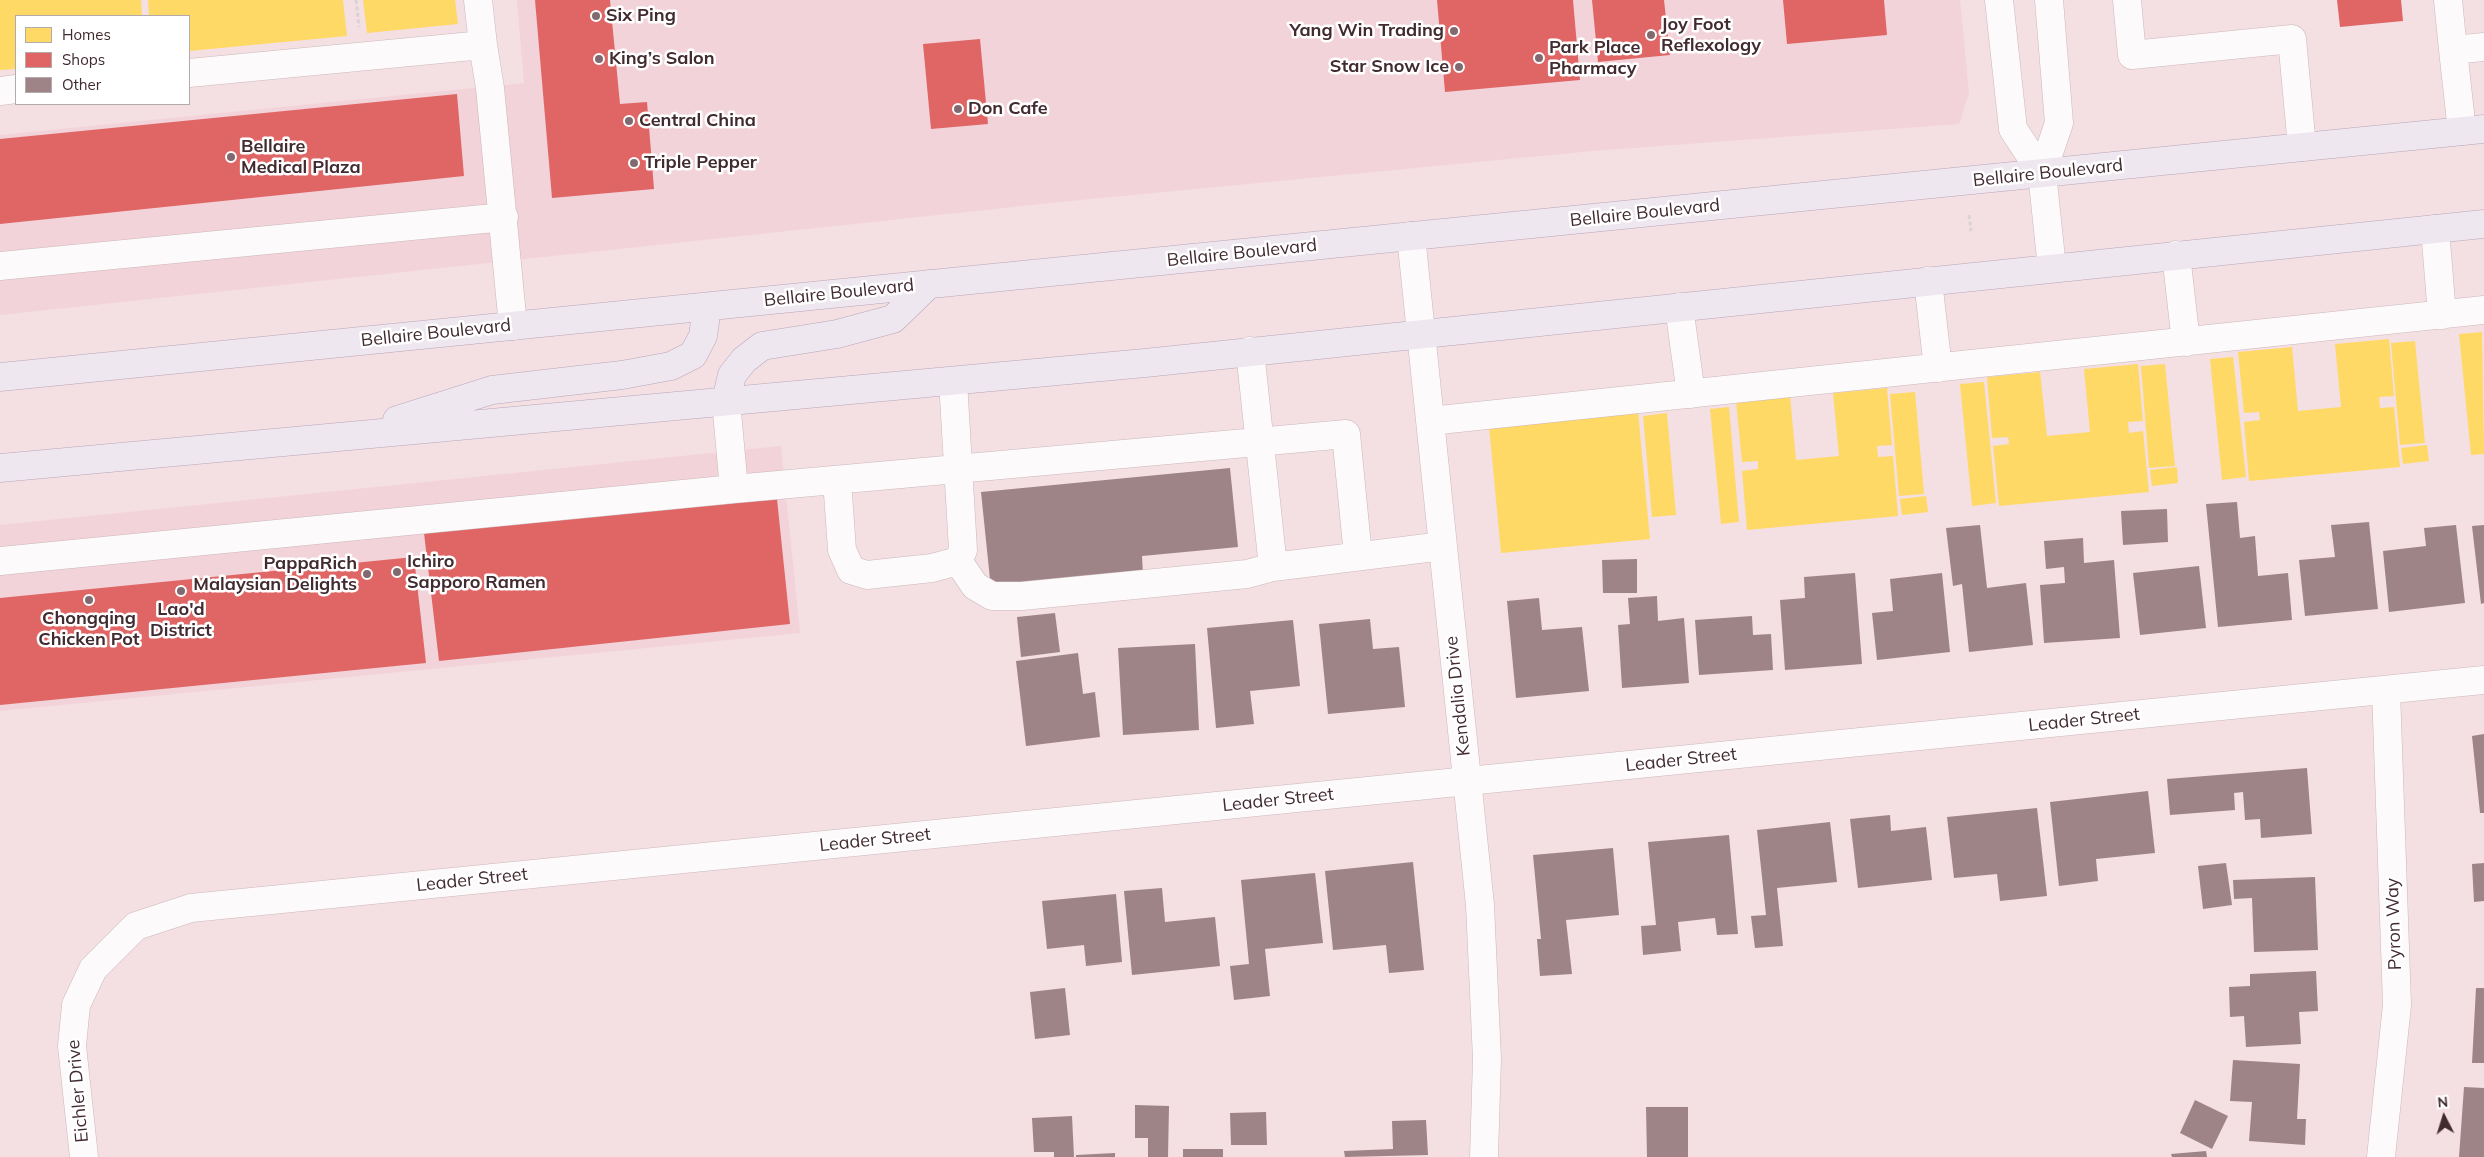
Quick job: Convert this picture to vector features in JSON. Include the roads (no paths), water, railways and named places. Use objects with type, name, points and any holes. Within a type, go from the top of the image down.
[{"type":"main road","name":"Bellaire Boulevard","points":[[0,377],[2473,130]]},
{"type":"main road","points":[[0,468],[1250,351],[2484,224]]},
{"type":"main road","points":[[726,401],[732,376],[744,360],[762,346],[837,334],[893,319],[929,284]]},
{"type":"main road","points":[[348,436],[492,390],[622,375],[671,366],[693,355],[703,336],[706,307]]},
{"type":"street","points":[[478,0],[504,216],[513,326]]},
{"type":"street","points":[[1999,0],[2013,128],[2042,173]]},
{"type":"street","points":[[2049,0],[2060,123],[2042,173],[2052,268]]},
{"type":"street","points":[[2127,0],[2132,55],[2292,39],[2302,147]]},
{"type":"street","points":[[2448,0],[2453,50],[2473,130]]},
{"type":"street","points":[[190,73],[483,45]]},
{"type":"street","points":[[2453,50],[2484,47]]},
{"type":"street","points":[[0,91],[15,89]]},
{"type":"street","points":[[0,266],[504,216]]},
{"type":"street","points":[[2434,229],[2442,314]]},
{"type":"street","name":"Kendalia Drive","points":[[1411,236],[1480,905],[1487,1059],[1484,1157]]},
{"type":"street","points":[[2176,255],[2186,342]]},
{"type":"street","points":[[1928,281],[1938,368]]},
{"type":"street","points":[[1679,307],[1691,394]]},
{"type":"street","points":[[1430,421],[2484,310]]},
{"type":"street","points":[[1250,351],[1274,567]]},
{"type":"street","points":[[953,380],[963,550],[958,561]]},
{"type":"street","points":[[726,401],[734,489]]},
{"type":"street","points":[[0,561],[734,489],[1346,434],[1358,556]]},
{"type":"street","points":[[837,480],[842,550],[851,570],[867,575],[932,568],[958,561]]},
{"type":"street","points":[[958,561],[975,586],[992,596],[1022,596],[1247,574],[1274,567],[1443,546]]},
{"type":"street","name":"Leader Street","points":[[93,969],[136,926],[192,908],[2484,680]]},
{"type":"street","name":"Pyron Way","points":[[2381,1157],[2397,1005],[2386,690]]},
{"type":"street","name":"Eichler Drive","points":[[84,1157],[72,1046],[76,1005],[93,969]]},
{"type":"place","name":"Six Ping","points":[[596,16]]},
{"type":"place","name":"Yang Win Trading","points":[[1454,31]]},
{"type":"place","name":"Joy Foot Reflexology","points":[[1651,35]]},
{"type":"place","name":"Park Place Pharmacy","points":[[1539,58]]},
{"type":"place","name":"King’s Salon","points":[[599,59]]},
{"type":"place","name":"Star Snow Ice","points":[[1459,67]]},
{"type":"place","name":"Don Cafe","points":[[958,109]]},
{"type":"place","name":"Central China","points":[[629,121]]},
{"type":"place","name":"Bellaire Medical Plaza","points":[[231,157]]},
{"type":"place","name":"Triple Pepper","points":[[634,163]]},
{"type":"place","name":"Ichiro Sapporo Ramen","points":[[397,572]]},
{"type":"place","name":"PappaRich Malaysian Delights","points":[[367,574]]},
{"type":"place","name":"Lao'd District","points":[[181,591]]},
{"type":"place","name":"Chongqing Chicken Pot","points":[[89,600]]}]
